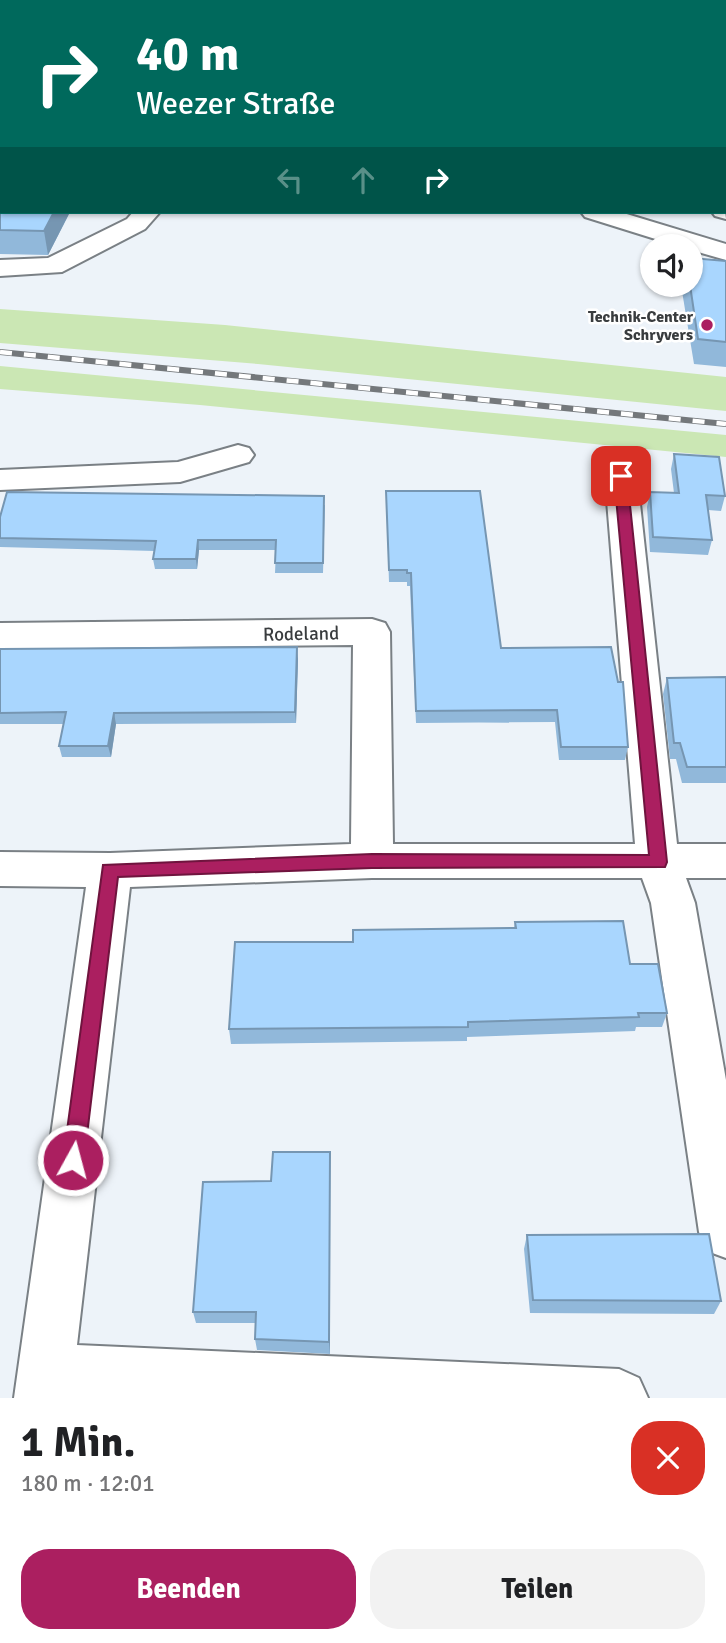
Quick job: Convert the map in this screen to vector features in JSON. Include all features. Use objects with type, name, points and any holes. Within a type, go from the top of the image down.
[{"type":"street","points":[[0,268],[53,266],[136,224],[145,214]]},
{"type":"street","points":[[601,214],[726,252]]},
{"type":"street","points":[[0,480],[180,472],[238,455]]},
{"type":"street","points":[[621,476],[658,862],[673,903],[726,1232]]},
{"type":"street","name":"Rodeland","points":[[0,636],[372,632],[372,861]]},
{"type":"street","points":[[0,869],[110,870],[372,861],[726,861]]},
{"type":"street","points":[[110,870],[45,1385],[620,1398]]},
{"type":"green space","points":[[0,309],[225,325],[726,377],[726,411],[258,364],[0,343]]},
{"type":"green space","points":[[0,366],[726,435],[726,457],[200,405],[0,389]]},
{"type":"building","points":[[0,214],[53,214],[44,231],[0,230]]},
{"type":"building","points":[[703,259],[726,261],[726,342],[698,339],[692,297],[703,297]]},
{"type":"building","points":[[674,454],[719,457],[725,496],[706,495],[712,540],[653,537],[650,492],[679,493]]},
{"type":"building","points":[[386,491],[480,491],[501,648],[611,647],[618,682],[623,682],[628,747],[561,747],[557,710],[416,711],[411,573],[407,573],[407,570],[389,570]]},
{"type":"building","points":[[7,492],[324,496],[323,563],[275,563],[276,540],[198,540],[196,559],[153,559],[156,541],[0,538],[0,517]]},
{"type":"building","points":[[297,647],[295,712],[114,713],[108,746],[59,746],[66,712],[0,713],[0,649]]},
{"type":"building","points":[[726,677],[726,767],[687,767],[680,743],[674,743],[667,678]]},
{"type":"building","points":[[623,921],[630,964],[658,964],[667,1013],[638,1013],[639,1017],[468,1022],[468,1027],[229,1029],[235,942],[353,942],[353,930],[516,928],[515,922]]},
{"type":"building","points":[[273,1152],[330,1152],[329,1342],[255,1339],[256,1312],[193,1312],[203,1182],[271,1181]]},
{"type":"building","points":[[709,1234],[721,1301],[533,1300],[527,1235]]},
{"type":"railway","points":[[0,352],[726,424]]},
{"type":"place","name":"Technik-Center Schryvers","points":[[707,325]]},
{"type":"route","points":[[73,1160],[110,870],[372,861],[658,862],[621,476]]}]
